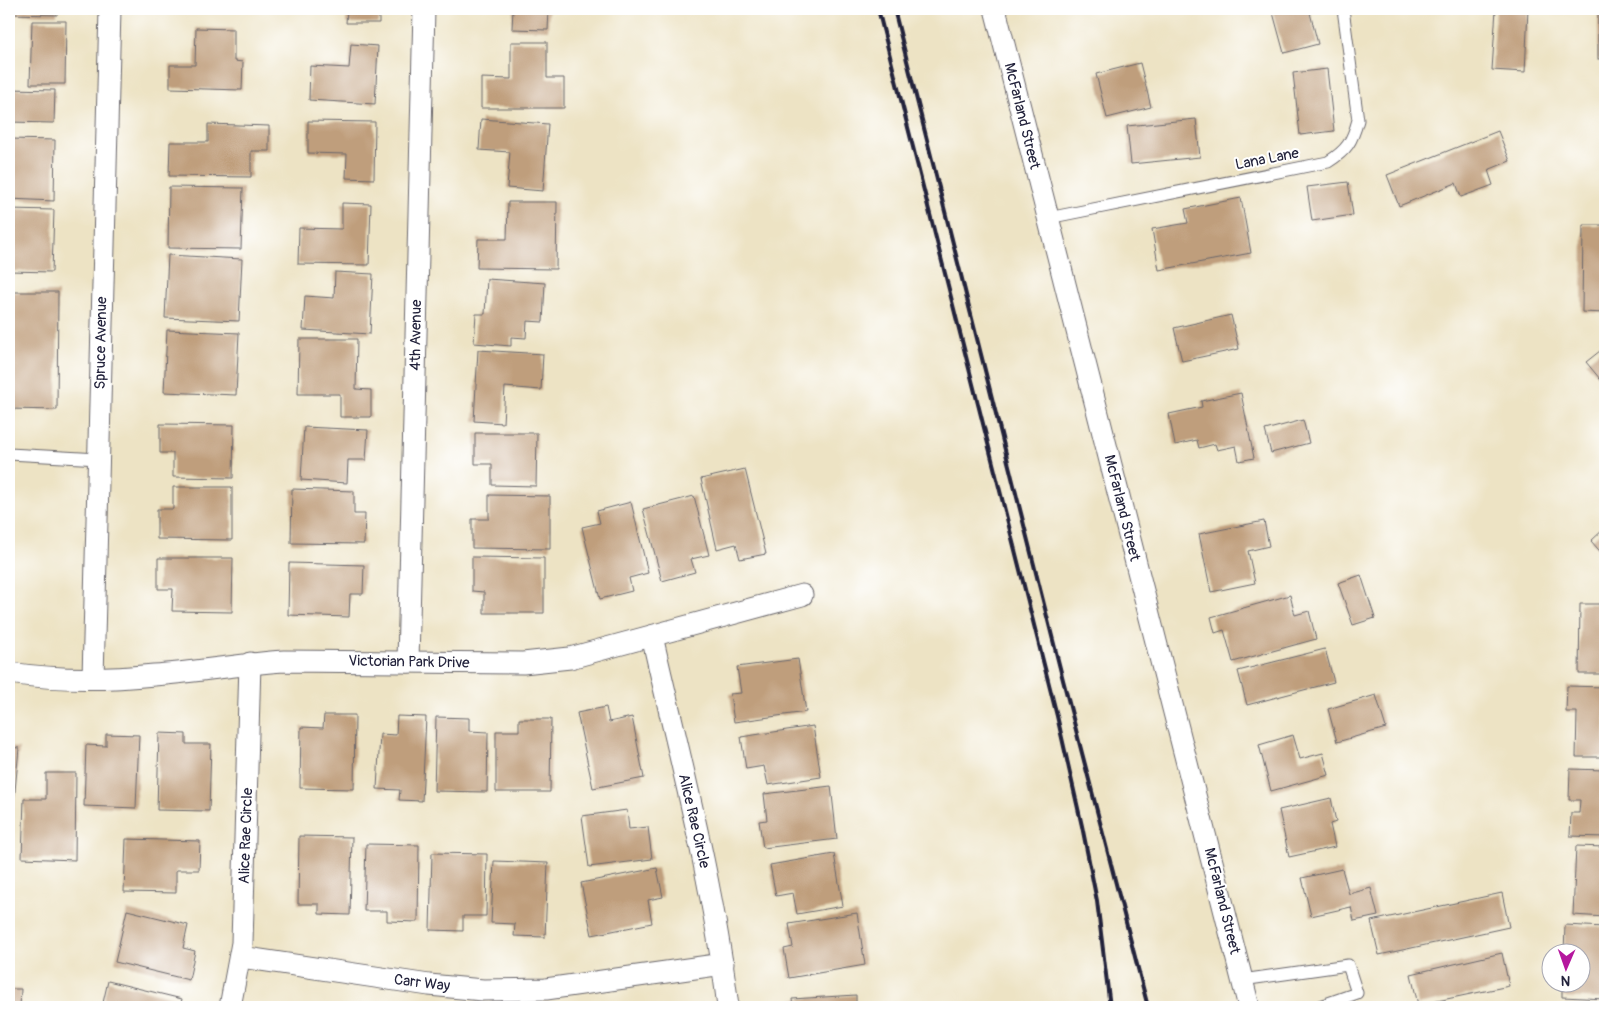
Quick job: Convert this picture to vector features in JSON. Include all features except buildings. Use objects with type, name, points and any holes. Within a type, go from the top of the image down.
[{"type":"street","name":"Spruce Avenue","points":[[93,678],[110,9]]},
{"type":"street","name":"4th Avenue","points":[[408,662],[424,9]]},
{"type":"street","name":"McFarland Street","points":[[995,9],[1249,1007]]},
{"type":"street","name":"Victorian Park Drive","points":[[9,673],[93,678],[154,675],[284,660],[523,664],[570,658],[802,595]]},
{"type":"street","name":"Alice Rae Circle","points":[[652,636],[710,892],[723,964],[728,1007]]},
{"type":"street","name":"Alice Rae Circle","points":[[230,1007],[241,957],[242,943],[250,663]]},
{"type":"street","name":"Carr Way","points":[[241,957],[429,985],[483,990],[546,989],[723,964]]},
{"type":"lane","name":"Lana Lane","points":[[1048,218],[1328,162],[1344,152],[1354,137],[1358,120],[1343,9]]},
{"type":"lane","points":[[9,454],[99,459]]},
{"type":"lane","points":[[1242,980],[1348,965],[1357,993],[1317,1007]]},
{"type":"railway","points":[[878,9],[1057,716],[1097,901],[1110,1007]]},
{"type":"railway","points":[[894,9],[1063,680],[1148,1007]]}]
